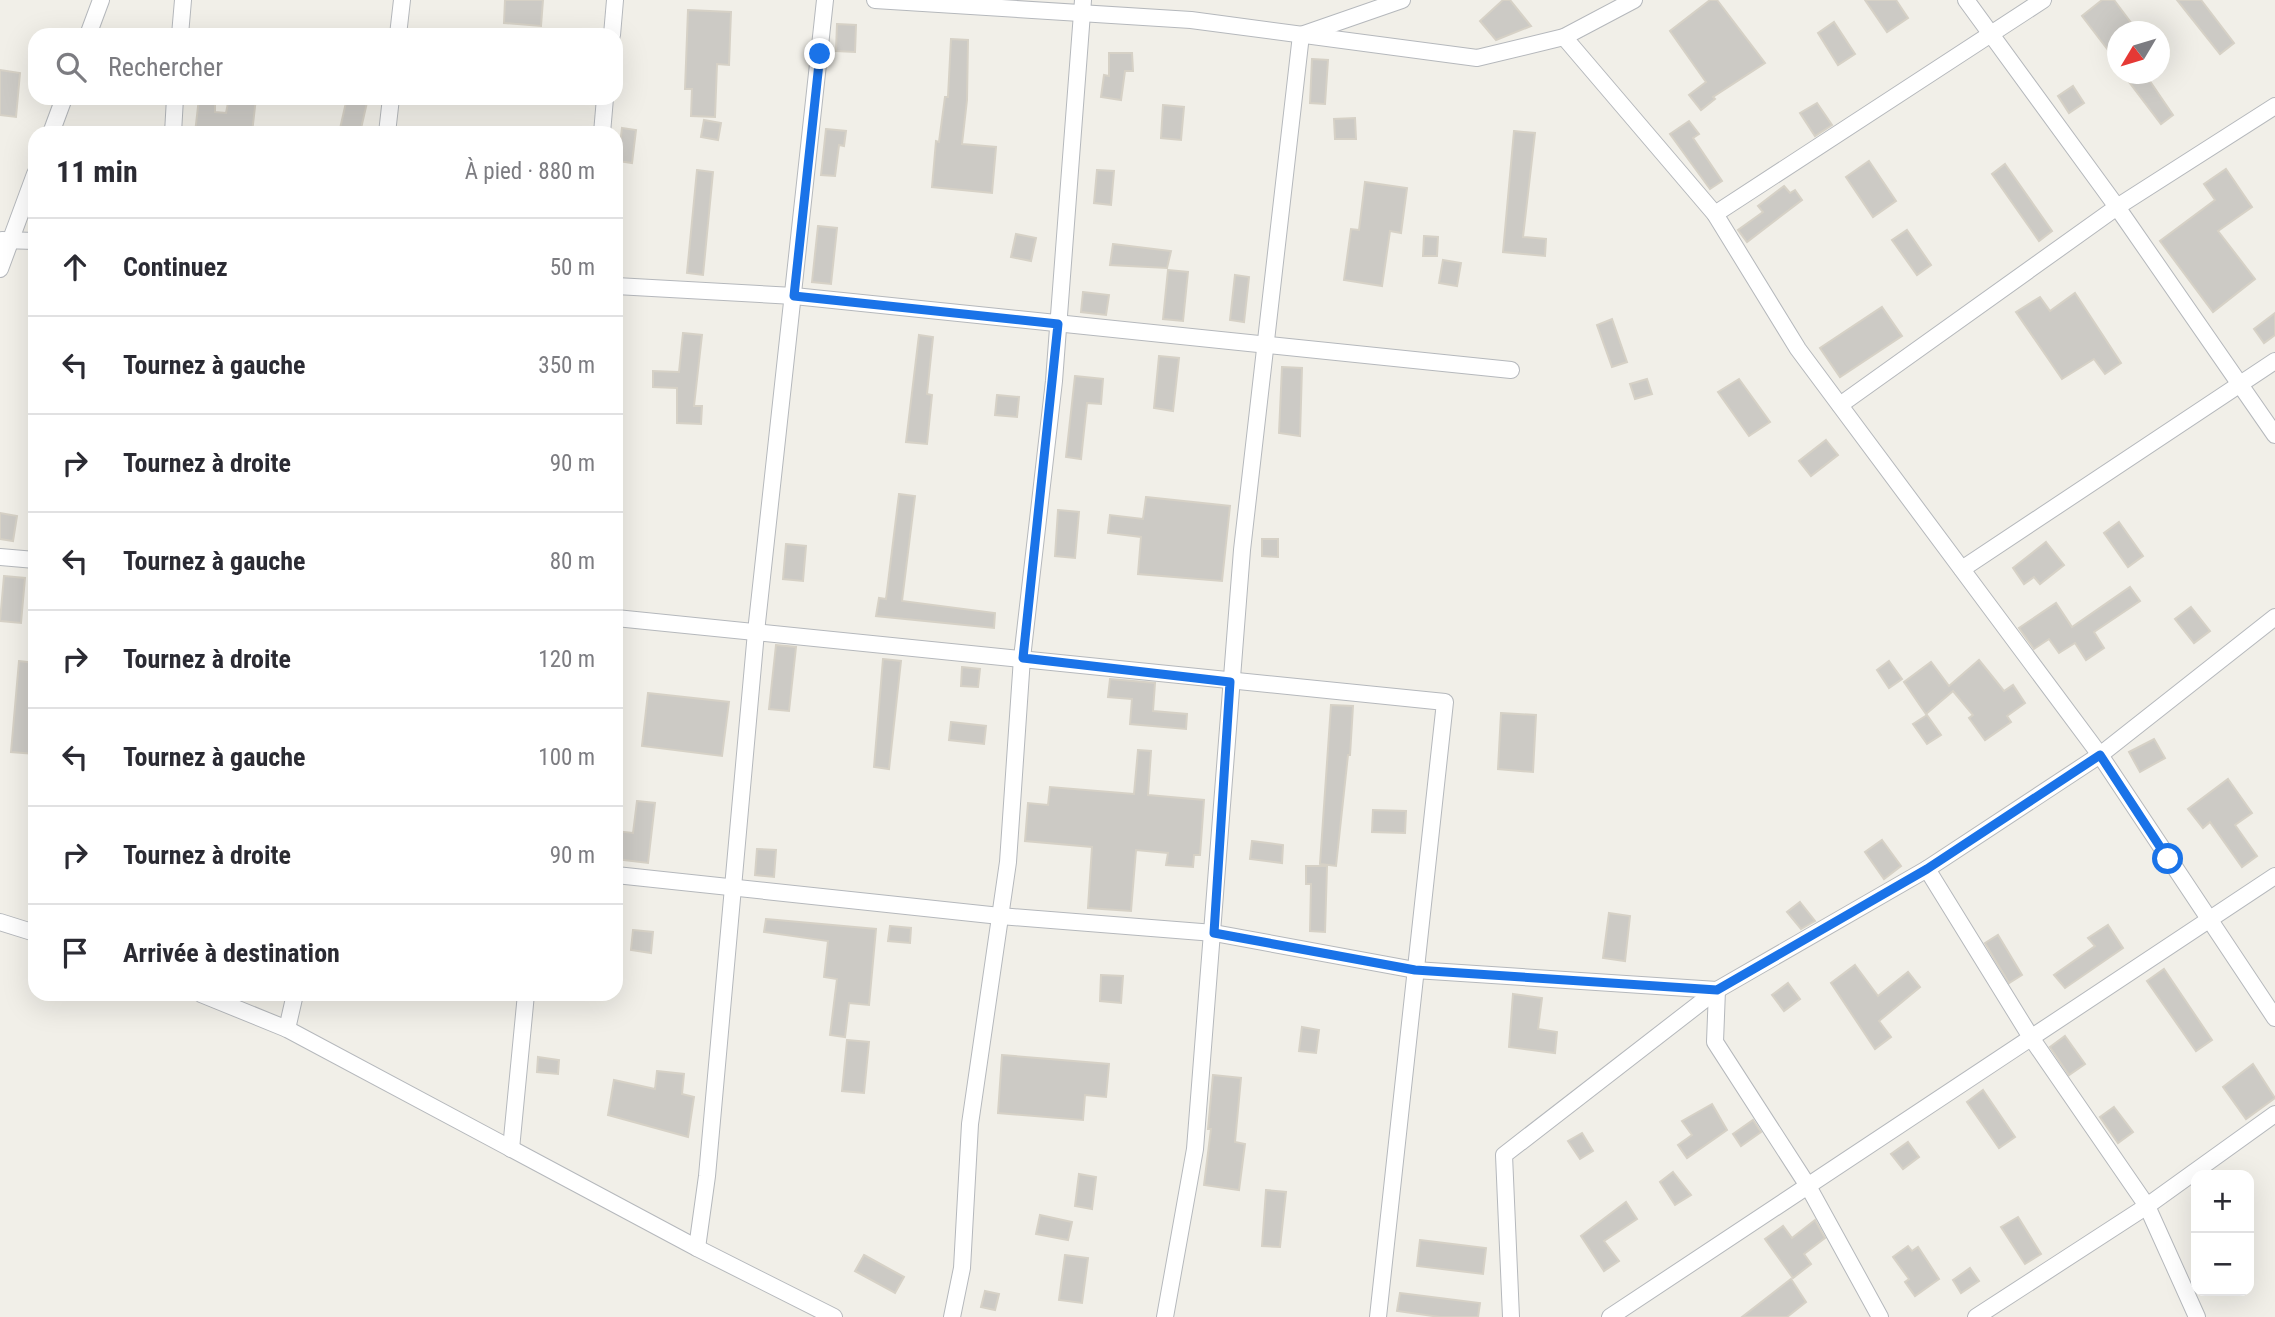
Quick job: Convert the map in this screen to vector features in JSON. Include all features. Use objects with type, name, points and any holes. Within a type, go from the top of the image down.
[{"type":"street","points":[[91,28],[102,0]]},
{"type":"street","points":[[181,28],[183,0]]},
{"type":"street","points":[[399,28],[402,0]]},
{"type":"street","points":[[613,28],[615,0]]},
{"type":"street","points":[[696,1248],[707,1176],[756,632],[825,0]]},
{"type":"street","points":[[875,0],[1082,7],[1477,58],[1564,37],[1634,0]]},
{"type":"street","points":[[1301,35],[1402,0]]},
{"type":"street","points":[[1966,0],[2117,208],[2275,435]]},
{"type":"street","points":[[1715,214],[2043,0]]},
{"type":"street","points":[[952,1317],[962,1268],[970,1124],[1008,862],[1023,658],[1058,324],[1082,7]]},
{"type":"street","points":[[1165,1317],[1195,1149],[1214,933],[1230,682],[1301,35]]},
{"type":"street","points":[[1564,37],[1715,214],[1798,349],[2100,755],[2208,922],[2275,1018]]},
{"type":"street","points":[[54,126],[61,105]]},
{"type":"street","points":[[174,126],[175,105]]},
{"type":"street","points":[[388,126],[390,105]]},
{"type":"street","points":[[603,126],[605,105]]},
{"type":"street","points":[[1840,405],[2117,208],[2275,106]]},
{"type":"street","points":[[0,269],[5,240],[28,189]]},
{"type":"street","points":[[5,240],[28,241]]},
{"type":"street","points":[[623,286],[794,296],[1511,370]]},
{"type":"street","points":[[1962,569],[2275,361]]},
{"type":"street","points":[[0,557],[28,559]]},
{"type":"street","points":[[1511,1317],[1504,1155],[1717,990],[1927,869],[2100,755],[2275,617]]},
{"type":"street","points":[[623,619],[1445,702],[1378,1317]]},
{"type":"street","points":[[1927,869],[2032,1039],[2147,1206],[2197,1317]]},
{"type":"street","points":[[623,876],[1000,916],[1214,933],[1415,970],[1717,990]]},
{"type":"street","points":[[1610,1317],[2275,876]]},
{"type":"street","points":[[0,922],[28,931]]},
{"type":"street","points":[[1717,990],[1715,1042],[1808,1186],[1880,1317]]},
{"type":"street","points":[[218,1001],[287,1029],[696,1248],[834,1317]]},
{"type":"street","points":[[287,1029],[293,1001]]},
{"type":"street","points":[[512,1149],[525,1001]]},
{"type":"street","points":[[1976,1317],[2147,1206],[2275,1114]]},
{"type":"building","points":[[505,0],[543,0],[541,26],[504,23]]},
{"type":"building","points":[[1503,0],[1510,0],[1531,26],[1496,40],[1480,21]]},
{"type":"building","points":[[1710,0],[1717,0],[1765,63],[1713,97],[1715,99],[1701,110],[1689,95],[1706,82],[1670,31]]},
{"type":"building","points":[[1865,0],[1896,0],[1908,18],[1887,32]]},
{"type":"building","points":[[2102,0],[2114,0],[2130,21],[2107,21],[2107,49],[2082,16]]},
{"type":"building","points":[[2177,0],[2201,0],[2234,43],[2220,54]]},
{"type":"building","points":[[688,10],[731,12],[729,65],[717,64],[715,117],[691,116],[692,89],[685,89]]},
{"type":"building","points":[[1834,22],[1855,54],[1838,65],[1818,33]]},
{"type":"building","points":[[837,24],[856,25],[855,52],[836,51]]},
{"type":"building","points":[[951,39],[968,40],[967,100],[962,144],[996,147],[992,193],[932,187],[936,141],[939,142],[945,97],[948,97]]},
{"type":"building","points":[[1109,53],[1132,53],[1133,71],[1125,71],[1121,100],[1101,97],[1104,75],[1109,76]]},
{"type":"building","points":[[1312,59],[1328,60],[1325,104],[1310,103]]},
{"type":"building","points":[[0,70],[20,73],[16,117],[0,115]]},
{"type":"building","points":[[2131,84],[2152,84],[2173,115],[2161,124]]},
{"type":"building","points":[[2073,86],[2084,103],[2069,113],[2058,96]]},
{"type":"building","points":[[1817,103],[1832,125],[1815,136],[1800,113]]},
{"type":"building","points":[[198,105],[215,105],[215,112],[226,113],[228,105],[255,105],[253,126],[196,126]]},
{"type":"building","points":[[345,105],[366,105],[362,126],[341,126]]},
{"type":"building","points":[[1163,105],[1184,107],[1181,140],[1161,138]]},
{"type":"building","points":[[1355,118],[1356,139],[1335,139],[1334,119]]},
{"type":"building","points":[[704,120],[721,123],[718,140],[701,137]]},
{"type":"building","points":[[1689,121],[1699,134],[1693,138],[1722,181],[1710,189],[1670,134]]},
{"type":"building","points":[[623,128],[636,130],[632,163],[623,162]]},
{"type":"building","points":[[826,129],[846,131],[844,146],[839,145],[835,176],[821,175]]},
{"type":"building","points":[[1514,131],[1535,133],[1523,237],[1546,239],[1545,256],[1503,252]]},
{"type":"building","points":[[1869,161],[1896,201],[1873,217],[1846,177]]},
{"type":"building","points":[[2005,164],[2052,231],[2039,241],[1992,174]]},
{"type":"building","points":[[2226,169],[2252,207],[2218,231],[2255,279],[2213,312],[2160,241],[2215,200],[2204,184]]},
{"type":"building","points":[[697,170],[713,172],[703,275],[687,273]]},
{"type":"building","points":[[1097,170],[1114,171],[1111,205],[1094,203]]},
{"type":"building","points":[[1365,182],[1407,188],[1401,233],[1390,231],[1382,286],[1344,280],[1351,229],[1359,230]]},
{"type":"building","points":[[1784,186],[1790,193],[1795,190],[1802,200],[1747,242],[1738,230],[1763,212],[1758,206]]},
{"type":"building","points":[[818,226],[837,228],[831,284],[812,282]]},
{"type":"building","points":[[1907,230],[1931,265],[1917,275],[1892,240]]},
{"type":"building","points":[[1016,234],[1036,238],[1031,261],[1011,257]]},
{"type":"building","points":[[1424,236],[1438,237],[1437,256],[1423,256]]},
{"type":"building","points":[[1113,244],[1171,251],[1167,268],[1110,265]]},
{"type":"building","points":[[1443,260],[1461,263],[1457,286],[1439,283]]},
{"type":"building","points":[[1168,270],[1188,272],[1183,321],[1163,319]]},
{"type":"building","points":[[1235,275],[1249,277],[1244,322],[1230,320]]},
{"type":"building","points":[[1083,292],[1109,295],[1106,315],[1081,312]]},
{"type":"building","points":[[2075,293],[2121,363],[2105,374],[2094,359],[2062,379],[2016,312],[2040,297],[2050,311]]},
{"type":"building","points":[[1882,307],[1902,336],[1840,377],[1820,348]]},
{"type":"building","points":[[2275,313],[2275,335],[2264,343],[2254,329]]},
{"type":"building","points":[[1612,319],[1627,362],[1612,367],[1597,325]]},
{"type":"building","points":[[683,333],[702,335],[694,406],[702,406],[701,424],[677,423],[677,388],[653,387],[653,371],[679,372]]},
{"type":"building","points":[[919,335],[933,337],[927,394],[932,395],[927,444],[906,442]]},
{"type":"building","points":[[1159,356],[1179,358],[1173,411],[1154,408]]},
{"type":"building","points":[[1282,367],[1302,368],[1300,436],[1279,433]]},
{"type":"building","points":[[1075,376],[1103,379],[1101,404],[1087,403],[1081,459],[1066,457]]},
{"type":"building","points":[[1647,379],[1652,394],[1635,399],[1630,384]]},
{"type":"building","points":[[1739,379],[1770,422],[1749,436],[1718,392]]},
{"type":"building","points":[[997,395],[1019,397],[1017,417],[995,415]]},
{"type":"building","points":[[1826,440],[1838,455],[1811,476],[1799,461]]},
{"type":"building","points":[[899,494],[915,496],[902,601],[995,613],[994,628],[876,616],[879,598],[886,599]]},
{"type":"building","points":[[1146,497],[1230,506],[1222,581],[1138,574],[1141,537],[1108,533],[1110,515],[1143,519]]},
{"type":"building","points":[[1058,510],[1079,512],[1075,558],[1055,556]]},
{"type":"building","points":[[0,513],[17,516],[13,541],[0,539]]},
{"type":"building","points":[[2119,522],[2143,556],[2128,567],[2104,533]]},
{"type":"building","points":[[1262,539],[1278,539],[1278,557],[1262,556]]},
{"type":"building","points":[[2046,542],[2064,565],[2040,584],[2034,577],[2024,584],[2013,568]]},
{"type":"building","points":[[786,544],[806,546],[803,581],[783,579]]},
{"type":"building","points":[[4,576],[25,578],[21,623],[0,621]]},
{"type":"building","points":[[2130,587],[2140,601],[2094,632],[2104,648],[2086,660],[2075,643],[2059,653],[2049,639],[2034,649],[2019,628],[2056,603],[2072,627]]},
{"type":"building","points":[[2191,607],[2210,631],[2194,643],[2175,619]]},
{"type":"building","points":[[776,645],[796,647],[789,711],[769,709]]},
{"type":"building","points":[[883,659],[901,661],[889,769],[874,767]]},
{"type":"building","points":[[1979,660],[2004,691],[2013,685],[2025,703],[2007,716],[2011,722],[1985,740],[1969,718],[1973,715],[1953,691],[1926,714],[1904,682],[1931,662],[1949,686]]},
{"type":"building","points":[[19,661],[28,662],[28,753],[11,752]]},
{"type":"building","points":[[1889,661],[1902,679],[1889,688],[1877,670]]},
{"type":"building","points":[[962,667],[980,669],[978,687],[961,686]]},
{"type":"building","points":[[1110,679],[1155,683],[1153,711],[1187,714],[1186,729],[1130,724],[1132,699],[1108,697]]},
{"type":"building","points":[[648,693],[729,702],[722,756],[642,746]]},
{"type":"building","points":[[1331,705],[1353,706],[1350,755],[1336,866],[1320,864]]},
{"type":"building","points":[[1501,713],[1536,715],[1533,772],[1498,769]]},
{"type":"building","points":[[1927,715],[1941,735],[1927,744],[1913,724]]},
{"type":"building","points":[[951,722],[986,726],[984,744],[949,740]]},
{"type":"building","points":[[2154,739],[2165,758],[2140,772],[2129,752]]},
{"type":"building","points":[[1138,750],[1151,751],[1148,795],[1204,800],[1200,855],[1194,855],[1193,867],[1166,865],[1168,853],[1136,850],[1131,911],[1088,908],[1092,847],[1025,841],[1028,803],[1048,805],[1050,787],[1134,794]]},
{"type":"building","points":[[2228,779],[2252,813],[2235,825],[2257,856],[2242,867],[2210,822],[2203,828],[2188,809]]},
{"type":"building","points":[[637,801],[655,803],[648,863],[623,860],[623,832],[633,833]]},
{"type":"building","points":[[1373,810],[1406,811],[1405,833],[1372,832]]},
{"type":"building","points":[[1882,840],[1901,866],[1884,879],[1865,852]]},
{"type":"building","points":[[1252,841],[1283,845],[1282,863],[1250,859]]},
{"type":"building","points":[[757,849],[776,850],[774,877],[755,875]]},
{"type":"building","points":[[1306,866],[1327,866],[1325,932],[1310,931],[1311,884],[1306,884]]},
{"type":"building","points":[[1800,902],[1815,921],[1801,929],[1787,912]]},
{"type":"building","points":[[1609,913],[1630,916],[1625,961],[1603,958]]},
{"type":"building","points":[[766,919],[876,929],[869,1005],[849,1003],[845,1037],[830,1035],[837,979],[824,977],[828,941],[764,932]]},
{"type":"building","points":[[2108,925],[2123,948],[2065,988],[2054,975],[2095,946],[2088,938]]},
{"type":"building","points":[[890,926],[911,928],[910,943],[888,941]]},
{"type":"building","points":[[633,930],[653,932],[651,953],[631,950]]},
{"type":"building","points":[[1998,935],[2022,975],[2009,983],[1985,943]]},
{"type":"building","points":[[1855,965],[1878,996],[1908,972],[1920,987],[1879,1021],[1891,1037],[1875,1049],[1831,983]]},
{"type":"building","points":[[2164,969],[2212,1040],[2196,1051],[2147,981]]},
{"type":"building","points":[[1101,975],[1123,976],[1121,1003],[1100,1001]]},
{"type":"building","points":[[1788,983],[1800,999],[1784,1011],[1772,995]]},
{"type":"building","points":[[1513,994],[1542,998],[1538,1029],[1557,1032],[1555,1053],[1509,1047]]},
{"type":"building","points":[[1302,1027],[1319,1030],[1316,1053],[1299,1051]]},
{"type":"building","points":[[2065,1036],[2085,1064],[2069,1075],[2050,1047]]},
{"type":"building","points":[[847,1040],[869,1042],[864,1093],[842,1091]]},
{"type":"building","points":[[1002,1055],[1109,1064],[1106,1097],[1085,1095],[1083,1120],[998,1113]]},
{"type":"building","points":[[538,1057],[559,1060],[558,1074],[537,1072]]},
{"type":"building","points":[[2253,1064],[2275,1098],[2246,1119],[2223,1087]]},
{"type":"building","points":[[657,1071],[684,1074],[682,1094],[694,1097],[688,1137],[608,1115],[614,1080],[655,1089]]},
{"type":"building","points":[[1213,1075],[1241,1078],[1235,1142],[1245,1144],[1239,1190],[1204,1185],[1211,1129],[1208,1129]]},
{"type":"building","points":[[1983,1090],[2015,1137],[1999,1148],[1967,1102]]},
{"type":"building","points":[[1712,1104],[1727,1130],[1687,1158],[1678,1145],[1692,1135],[1682,1121]]},
{"type":"building","points":[[2114,1107],[2133,1132],[2118,1143],[2100,1117]]},
{"type":"building","points":[[1753,1120],[1761,1132],[1741,1146],[1733,1134]]},
{"type":"building","points":[[1582,1133],[1593,1151],[1580,1159],[1568,1141]]},
{"type":"building","points":[[1908,1142],[1919,1157],[1903,1169],[1891,1154]]},
{"type":"building","points":[[1673,1172],[1691,1195],[1675,1205],[1660,1182]]},
{"type":"building","points":[[1079,1174],[1096,1177],[1092,1209],[1075,1206]]},
{"type":"building","points":[[1266,1190],[1286,1192],[1280,1247],[1262,1246]]},
{"type":"building","points":[[1626,1202],[1637,1219],[1604,1241],[1619,1261],[1604,1271],[1581,1236]]},
{"type":"building","points":[[1040,1215],[1072,1222],[1068,1240],[1036,1234]]},
{"type":"building","points":[[2018,1217],[2041,1254],[2025,1264],[2001,1227]]},
{"type":"building","points":[[1815,1220],[1825,1238],[1804,1254],[1811,1264],[1793,1278],[1765,1239],[1783,1226],[1792,1238]]},
{"type":"building","points":[[1420,1240],[1486,1248],[1483,1274],[1417,1266]]},
{"type":"building","points":[[1908,1246],[1912,1251],[1918,1247],[1939,1279],[1915,1296],[1905,1282],[1909,1279],[1893,1257]]},
{"type":"building","points":[[864,1255],[904,1277],[895,1293],[855,1271]]},
{"type":"building","points":[[1065,1255],[1088,1258],[1082,1303],[1059,1300]]},
{"type":"building","points":[[1970,1268],[1979,1281],[1961,1293],[1953,1280]]},
{"type":"building","points":[[1791,1279],[1806,1302],[1787,1317],[1742,1317]]},
{"type":"building","points":[[985,1291],[999,1294],[995,1310],[981,1307]]},
{"type":"building","points":[[1400,1293],[1480,1303],[1478,1317],[1440,1317],[1397,1311]]},
{"type":"route","points":[[820,54],[794,296],[1058,324],[1023,658],[1230,682],[1214,933],[1415,970],[1717,990],[1927,869],[2100,755],[2168,859]]}]
